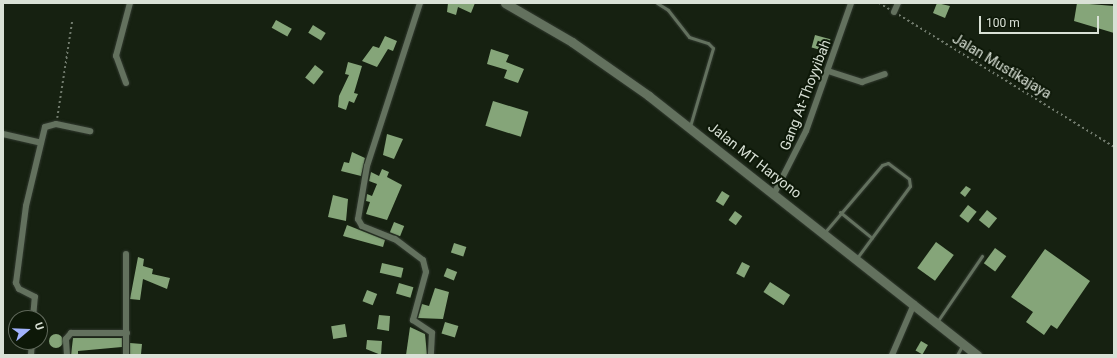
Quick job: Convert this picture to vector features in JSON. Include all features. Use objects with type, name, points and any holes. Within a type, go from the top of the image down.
[{"type":"main road","name":"Jalan MT Haryono","points":[[510,4],[600,61],[690,128],[775,192],[977,355]]},
{"type":"street","points":[[126,83],[116,56],[130,3]]},
{"type":"street","points":[[420,3],[367,166],[358,219],[362,226],[395,239],[423,260],[426,272],[413,320],[432,333],[431,355]]},
{"type":"street","name":"Gang At-Thoyyibah","points":[[775,192],[797,152],[828,71],[851,3]]},
{"type":"street","points":[[894,12],[898,3]]},
{"type":"street","points":[[828,71],[862,82],[885,74]]},
{"type":"street","points":[[34,310],[35,297],[19,289],[16,283],[26,206],[46,124],[56,124],[90,131]]},
{"type":"street","points":[[3,134],[41,143]]},
{"type":"street","points":[[126,254],[126,355]]},
{"type":"street","points":[[892,355],[914,304]]},
{"type":"street","points":[[67,355],[66,339],[71,333],[127,333]]},
{"type":"lane","points":[[657,3],[668,10],[689,37],[708,42],[713,48],[690,128]]},
{"type":"lane","points":[[825,232],[840,212],[885,164],[909,179],[910,186],[857,258]]},
{"type":"lane","points":[[840,212],[872,238]]},
{"type":"lane","points":[[937,323],[982,256]]},
{"type":"lane","points":[[957,355],[963,344]]},
{"type":"path","name":"Jalan Mustikajaya","points":[[879,3],[1114,147]]},
{"type":"path","points":[[56,124],[72,21]]},
{"type":"building","points":[[448,3],[475,3],[471,13],[458,7],[456,15],[447,12]]},
{"type":"building","points":[[937,3],[950,6],[945,18],[933,13]]},
{"type":"building","points":[[1077,3],[1114,6],[1114,33],[1074,21]]},
{"type":"building","points":[[276,20],[292,29],[287,37],[272,28]]},
{"type":"building","points":[[313,25],[326,33],[321,41],[308,33]]},
{"type":"building","points":[[815,35],[830,39],[827,52],[812,48]]},
{"type":"building","points":[[385,36],[397,41],[393,51],[388,49],[377,67],[362,61],[373,46],[379,48]]},
{"type":"building","points":[[491,49],[509,55],[506,62],[524,69],[518,83],[504,78],[507,70],[487,64]]},
{"type":"building","points":[[348,62],[362,66],[354,93],[358,94],[354,103],[349,101],[346,110],[338,107],[339,96],[349,75],[345,74]]},
{"type":"building","points":[[315,65],[324,72],[314,84],[305,78]]},
{"type":"building","points":[[493,101],[528,112],[521,137],[485,126]]},
{"type":"building","points":[[387,134],[403,139],[394,159],[383,155]]},
{"type":"building","points":[[352,152],[365,158],[361,176],[341,171],[344,162],[349,163]]},
{"type":"building","points":[[382,169],[389,172],[387,177],[402,185],[387,220],[366,214],[370,202],[366,201],[367,194],[372,196],[377,184],[369,181],[371,172],[379,176]]},
{"type":"building","points":[[966,186],[971,189],[965,197],[960,193]]},
{"type":"building","points":[[722,191],[730,196],[723,206],[716,201]]},
{"type":"building","points":[[333,195],[348,199],[346,221],[328,217]]},
{"type":"building","points":[[968,205],[977,212],[968,223],[959,216]]},
{"type":"building","points":[[987,210],[997,218],[989,228],[979,220]]},
{"type":"building","points":[[735,211],[742,216],[736,225],[729,220]]},
{"type":"building","points":[[394,222],[404,226],[400,236],[390,232]]},
{"type":"building","points":[[347,225],[385,240],[383,247],[343,236]]},
{"type":"building","points":[[936,242],[954,255],[935,281],[917,268]]},
{"type":"building","points":[[454,243],[466,247],[463,257],[451,253]]},
{"type":"building","points":[[995,248],[1006,256],[995,272],[984,263]]},
{"type":"building","points":[[1045,249],[1090,281],[1057,329],[1051,325],[1044,335],[1026,322],[1033,312],[1011,297]]},
{"type":"building","points":[[138,257],[144,259],[143,266],[153,269],[152,274],[170,278],[167,289],[143,279],[140,300],[130,299]]},
{"type":"building","points":[[742,262],[750,266],[744,278],[736,274]]},
{"type":"building","points":[[382,263],[403,268],[401,278],[380,273]]},
{"type":"building","points":[[447,268],[457,272],[454,280],[444,276]]},
{"type":"building","points":[[770,282],[790,295],[784,305],[763,292]]},
{"type":"building","points":[[399,283],[413,287],[410,298],[396,294]]},
{"type":"building","points":[[435,288],[449,292],[443,319],[418,318],[422,304],[429,306]]},
{"type":"building","points":[[367,290],[377,294],[373,305],[363,301]]},
{"type":"building","points":[[379,315],[390,316],[389,331],[377,329]]},
{"type":"building","points":[[445,322],[458,326],[455,338],[441,333]]},
{"type":"building","points":[[345,324],[347,337],[333,339],[331,326]]},
{"type":"building","points":[[410,327],[425,334],[427,355],[406,355]]},
{"type":"building","points":[[53,334],[59,334],[63,338],[63,344],[59,348],[53,348],[49,344],[49,338]]},
{"type":"building","points":[[73,338],[122,338],[122,347],[78,351],[78,355],[71,355]]},
{"type":"building","points":[[367,340],[382,341],[381,355],[366,349]]},
{"type":"building","points":[[921,341],[928,345],[922,355],[916,351]]},
{"type":"building","points":[[130,343],[142,344],[141,354],[130,354]]}]
